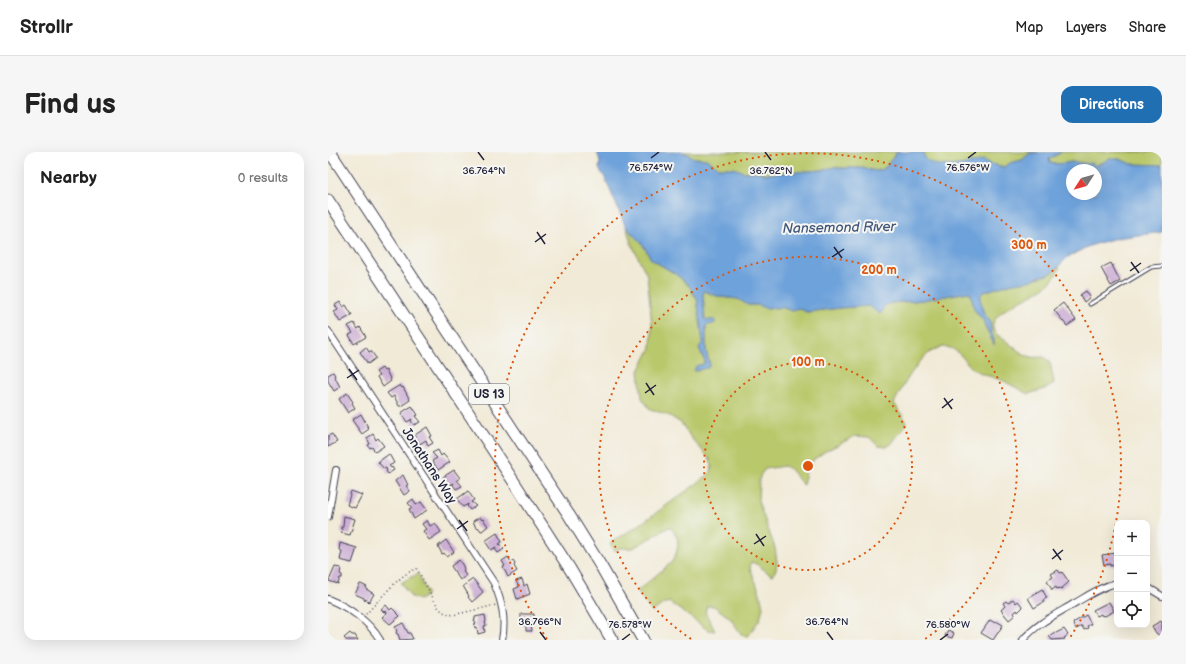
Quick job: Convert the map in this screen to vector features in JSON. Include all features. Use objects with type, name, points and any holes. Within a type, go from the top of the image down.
[{"type":"highway","name":"US 13","points":[[330,152],[569,515],[610,581],[643,640]]},
{"type":"highway","name":"US 13","points":[[328,200],[514,482],[570,569],[612,640]]},
{"type":"street","name":"Jonathans Way","points":[[328,331],[489,575],[499,594],[501,603],[504,628],[502,640]]},
{"type":"street","points":[[328,517],[336,470]]},
{"type":"street","points":[[1023,640],[1034,628],[1044,621],[1101,588],[1114,584]]},
{"type":"street","points":[[1150,589],[1162,596]]},
{"type":"street","points":[[328,599],[346,608],[362,619],[370,626],[380,640]]},
{"type":"lane","points":[[1090,304],[1151,267],[1162,266]]},
{"type":"path","points":[[362,619],[393,586],[408,573],[417,569],[438,607],[443,612],[453,615],[501,603]]},
{"type":"green space","points":[[683,152],[897,152],[884,169],[876,171],[862,168],[834,167],[823,170],[767,174],[758,172],[744,172],[734,168],[719,168],[706,159],[695,158]]},
{"type":"green space","points":[[923,152],[1038,152],[1004,167],[991,164],[984,160],[969,164],[949,166],[940,165],[932,163],[926,159]]},
{"type":"green space","points":[[1062,152],[1162,152],[1162,165],[1132,164],[1119,159],[1099,164],[1073,162],[1059,164],[1050,163],[1049,159]]},
{"type":"green space","points":[[626,227],[643,245],[651,259],[677,275],[692,289],[693,294],[697,298],[703,342],[699,348],[705,361],[704,364],[699,365],[697,371],[708,368],[710,363],[706,351],[706,327],[707,325],[713,324],[714,320],[705,319],[704,291],[720,297],[738,299],[748,305],[758,305],[767,309],[781,307],[792,311],[798,308],[807,312],[869,306],[882,312],[884,306],[891,303],[923,300],[968,292],[971,294],[974,309],[983,320],[992,343],[994,340],[990,321],[982,309],[980,295],[983,292],[1002,286],[1047,275],[1055,271],[1060,264],[1057,273],[1049,284],[1002,312],[995,319],[993,326],[996,334],[1022,353],[1032,357],[1044,357],[1050,362],[1054,383],[1048,388],[1028,394],[1004,381],[983,374],[972,368],[955,350],[951,348],[938,348],[930,352],[915,368],[894,403],[906,421],[905,426],[887,447],[878,446],[869,437],[855,436],[824,452],[813,460],[806,472],[803,485],[790,469],[784,466],[765,469],[761,474],[759,480],[758,501],[775,548],[777,562],[773,575],[757,564],[751,562],[750,568],[760,593],[763,607],[760,619],[748,636],[742,635],[730,618],[714,606],[707,606],[705,612],[715,631],[708,630],[669,602],[663,604],[652,612],[637,591],[671,563],[676,554],[678,544],[676,535],[669,527],[633,548],[620,548],[615,551],[610,543],[639,525],[706,477],[711,472],[712,465],[710,459],[692,439],[681,423],[670,416],[650,409],[642,398],[639,371],[651,348],[652,326],[647,275],[632,245]]},
{"type":"green space","points":[[418,574],[427,593],[420,600],[411,597],[401,583]]},
{"type":"water","name":"Nansemond River","points":[[597,152],[683,152],[695,158],[706,159],[719,168],[734,168],[744,172],[758,172],[767,174],[823,170],[834,167],[862,168],[876,171],[884,169],[897,152],[923,152],[926,159],[932,163],[940,165],[949,166],[969,164],[984,160],[991,164],[1004,167],[1010,163],[1022,160],[1030,153],[1062,152],[1049,159],[1050,163],[1061,164],[1072,162],[1087,164],[1066,164],[1066,200],[1102,200],[1102,164],[1100,164],[1109,159],[1119,159],[1132,164],[1162,165],[1162,232],[1116,238],[1089,246],[1068,257],[1052,273],[1030,281],[1013,283],[983,292],[980,296],[981,306],[985,315],[990,321],[994,345],[983,320],[974,309],[971,294],[968,292],[923,300],[891,303],[884,306],[880,314],[869,306],[807,312],[798,308],[792,311],[781,307],[767,309],[758,305],[748,305],[738,299],[720,297],[704,291],[705,319],[714,320],[716,322],[707,325],[706,327],[706,351],[710,366],[694,371],[696,366],[704,364],[705,361],[699,348],[703,342],[697,298],[688,284],[677,275],[651,259],[643,245],[626,227],[604,176],[599,169],[600,161]]},
{"type":"building","points":[[1111,263],[1120,281],[1111,286],[1101,268]]},
{"type":"building","points":[[1086,291],[1090,297],[1084,302],[1080,295]]},
{"type":"building","points":[[340,302],[343,307],[346,305],[352,315],[340,322],[334,312],[338,310],[335,305]]},
{"type":"building","points":[[1063,303],[1076,320],[1067,326],[1054,310]]},
{"type":"building","points":[[354,323],[358,329],[360,327],[366,337],[354,344],[349,335],[353,333],[348,326]]},
{"type":"building","points":[[366,347],[376,358],[368,364],[360,352]]},
{"type":"building","points":[[382,368],[384,371],[386,370],[391,381],[383,387],[377,377],[379,376],[376,372]]},
{"type":"building","points":[[333,372],[340,387],[334,391],[328,381],[328,375]]},
{"type":"building","points":[[400,385],[402,388],[403,387],[410,400],[399,406],[394,396],[391,398],[387,393]]},
{"type":"building","points":[[347,393],[355,408],[348,413],[339,399]]},
{"type":"building","points":[[412,406],[418,415],[415,416],[420,422],[414,425],[411,421],[412,419],[407,422],[401,413]]},
{"type":"building","points":[[361,414],[369,429],[362,434],[352,420]]},
{"type":"building","points":[[427,427],[432,436],[429,437],[433,443],[428,446],[426,440],[420,444],[415,435]]},
{"type":"building","points":[[332,434],[337,442],[328,447],[328,436]]},
{"type":"building","points":[[373,434],[376,440],[378,438],[384,446],[375,452],[372,447],[370,448],[368,445],[370,444],[367,438]]},
{"type":"building","points":[[438,450],[441,456],[443,454],[450,462],[438,470],[432,461],[437,458],[432,453]]},
{"type":"building","points":[[389,454],[394,463],[389,466],[394,470],[388,474],[386,468],[384,469],[378,462]]},
{"type":"building","points":[[454,470],[460,478],[457,480],[462,486],[456,489],[453,485],[454,483],[448,486],[443,477]]},
{"type":"building","points":[[403,475],[408,485],[406,486],[410,491],[404,495],[395,481]]},
{"type":"building","points":[[351,491],[362,495],[355,508],[347,505]]},
{"type":"building","points":[[468,491],[474,500],[471,502],[476,506],[470,510],[467,506],[468,504],[463,507],[457,499]]},
{"type":"building","points":[[413,499],[416,505],[421,502],[427,510],[414,519],[409,509],[412,508],[408,503]]},
{"type":"building","points":[[344,516],[355,519],[350,535],[341,533]]},
{"type":"building","points":[[480,517],[488,526],[482,531],[478,527],[476,528],[473,521]]},
{"type":"building","points":[[427,520],[430,526],[435,523],[441,532],[429,540],[423,531],[426,529],[422,524]]},
{"type":"building","points":[[497,533],[502,542],[499,544],[504,549],[498,553],[495,549],[496,547],[491,550],[485,541]]},
{"type":"building","points":[[446,540],[454,552],[447,557],[444,553],[442,554],[438,546]]},
{"type":"building","points":[[340,543],[357,548],[352,563],[340,560],[342,551],[339,550]]},
{"type":"building","points":[[1114,553],[1114,565],[1104,565],[1102,555]]},
{"type":"building","points":[[508,557],[511,562],[513,561],[515,564],[514,566],[517,571],[508,577],[502,561]]},
{"type":"building","points":[[459,560],[463,566],[463,571],[466,576],[460,580],[451,566]]},
{"type":"building","points":[[335,567],[341,568],[340,574],[342,575],[342,578],[340,578],[338,584],[329,581]]},
{"type":"building","points":[[1058,570],[1060,573],[1062,572],[1069,582],[1061,589],[1057,589],[1056,587],[1052,590],[1047,581],[1053,577],[1051,574]]},
{"type":"building","points":[[473,579],[483,592],[472,602],[463,586]]},
{"type":"building","points":[[522,579],[524,586],[527,584],[530,594],[517,599],[514,589],[519,587],[516,581]]},
{"type":"building","points":[[360,584],[367,587],[366,589],[374,594],[369,602],[355,594]]},
{"type":"building","points":[[1042,589],[1047,598],[1043,600],[1044,602],[1034,608],[1028,598]]},
{"type":"building","points":[[1013,599],[1016,603],[1018,601],[1023,607],[1018,612],[1017,610],[1014,613],[1015,615],[1009,620],[1001,610],[1005,606],[1003,603],[1006,601],[1008,603]]},
{"type":"building","points":[[1109,602],[1114,611],[1105,616],[1102,616],[1101,614],[1097,616],[1093,610]]},
{"type":"building","points":[[386,605],[390,610],[392,608],[400,616],[390,624],[382,617],[387,613],[381,609]]},
{"type":"building","points":[[521,614],[534,614],[534,624],[531,624],[532,631],[526,631],[526,625],[521,625]]},
{"type":"building","points":[[485,615],[485,632],[478,634],[477,627],[475,628],[474,624],[476,624],[474,620],[475,617]]},
{"type":"building","points":[[1086,615],[1091,624],[1084,630],[1082,626],[1076,629],[1073,623]]},
{"type":"building","points":[[990,620],[995,623],[996,621],[1003,625],[993,640],[981,633]]},
{"type":"building","points":[[1161,621],[1162,635],[1160,636],[1156,633],[1152,626]]},
{"type":"building","points":[[403,623],[413,639],[400,640],[395,627]]},
{"type":"building","points":[[1064,629],[1068,635],[1064,638],[1065,639],[1052,640],[1049,636],[1055,632],[1056,633]]},
{"type":"building","points":[[948,630],[954,633],[952,638],[945,636]]},
{"type":"building","points":[[350,633],[355,635],[358,640],[346,640],[344,638]]}]
